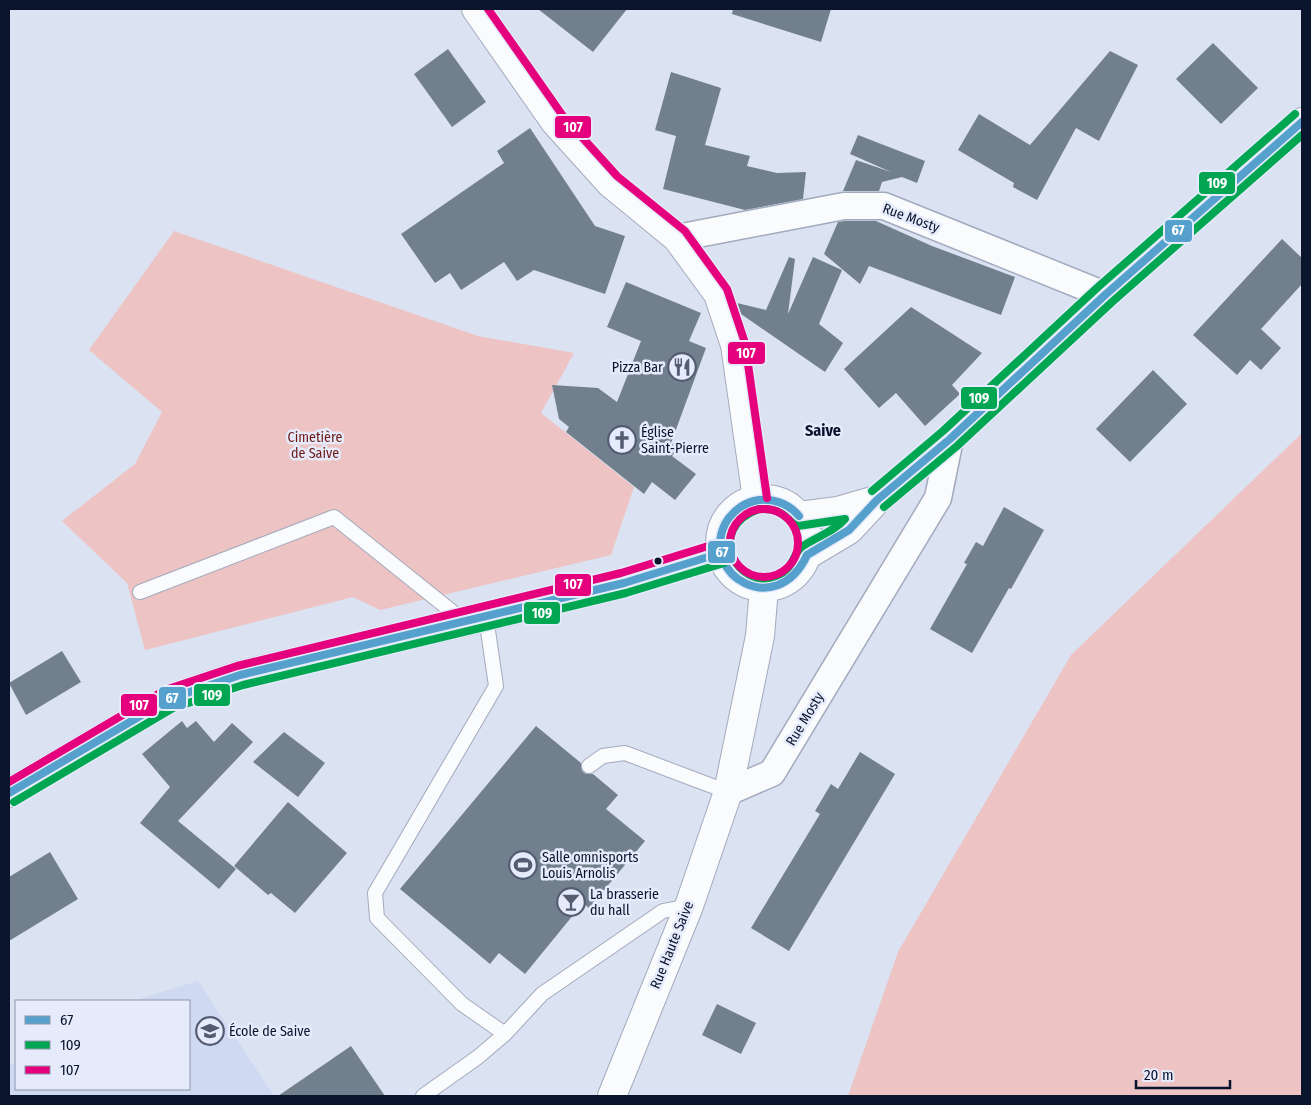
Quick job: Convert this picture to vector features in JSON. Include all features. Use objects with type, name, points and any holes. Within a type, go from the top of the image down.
[{"type":"street","points":[[476,9],[555,122],[610,183],[677,238],[718,294],[735,345],[757,499]]},
{"type":"street","points":[[807,555],[849,530],[877,500],[950,439],[1105,295],[1302,122]]},
{"type":"street","name":"Rue Mosty","points":[[677,238],[844,206],[884,206],[1105,295]]},
{"type":"street","name":"Rue Mosty","points":[[728,792],[772,773],[938,498],[950,439]]},
{"type":"street","points":[[757,499],[773,499],[788,505],[799,516],[806,528],[809,542],[807,555],[801,568],[791,579],[778,586],[764,588],[749,586],[736,578],[726,567],[721,553],[720,539],[723,525],[732,512],[744,504],[757,499]]},
{"type":"street","points":[[799,516],[838,511],[877,500]]},
{"type":"street","points":[[9,793],[169,699],[240,675],[476,620],[624,582],[721,553]]},
{"type":"street","points":[[728,792],[760,636],[764,588]]},
{"type":"street","name":"Rue Haute Saive","points":[[612,1096],[689,906],[728,792]]},
{"type":"lane","points":[[140,592],[334,517],[476,620],[496,686],[375,893],[378,918],[462,1004],[505,1034]]},
{"type":"lane","points":[[589,766],[603,756],[625,753],[728,792]]},
{"type":"lane","points":[[423,1096],[478,1057],[505,1034],[542,994],[570,974],[663,911],[689,906]]},
{"type":"shaded area","name":"École de Saive","points":[[198,981],[274,1096],[9,1096],[9,1067],[15,1061],[15,1090],[190,1090],[190,1000],[136,1000]]},
{"type":"green space","name":"Cimetière de Saive","points":[[174,231],[478,336],[574,353],[541,413],[634,487],[611,555],[380,610],[353,597],[145,650],[127,583],[62,521],[135,464],[162,412],[89,350]]},
{"type":"green space","points":[[1302,433],[1302,1096],[848,1096],[898,952],[1071,655]]},
{"type":"building","points":[[538,9],[627,9],[593,52]]},
{"type":"building","points":[[733,9],[831,9],[821,42],[732,14]]},
{"type":"building","points":[[1213,43],[1258,88],[1221,124],[1176,79]]},
{"type":"building","points":[[448,49],[486,102],[452,127],[414,74]]},
{"type":"building","points":[[1110,51],[1138,65],[1099,141],[1076,128],[1037,200],[1013,187],[1014,183],[958,150],[979,114],[1030,145]]},
{"type":"building","points":[[671,72],[721,88],[705,145],[750,156],[747,166],[777,173],[806,172],[803,199],[745,210],[663,189],[676,136],[655,130]]},
{"type":"building","points":[[530,128],[595,226],[625,236],[605,294],[534,270],[517,281],[504,262],[461,290],[450,273],[435,283],[401,234],[504,163],[497,151]]},
{"type":"building","points":[[858,135],[925,161],[917,183],[902,177],[882,182],[879,191],[843,191],[856,160],[891,172],[850,154]]},
{"type":"building","points":[[876,221],[932,246],[1015,277],[1001,315],[869,266],[860,284],[824,254],[838,222]]},
{"type":"building","points":[[1282,239],[1302,258],[1302,284],[1261,329],[1281,348],[1261,370],[1250,360],[1237,375],[1193,335]]},
{"type":"building","points":[[789,257],[795,259],[788,314],[813,257],[842,270],[819,324],[843,343],[825,372],[741,314],[737,303],[766,310]]},
{"type":"building","points":[[626,282],[701,313],[689,341],[706,348],[671,443],[678,448],[672,456],[696,474],[675,500],[652,482],[644,494],[566,432],[569,427],[559,419],[552,385],[598,388],[617,402],[641,341],[607,327]]},
{"type":"building","points":[[911,307],[982,353],[952,385],[960,394],[925,426],[896,393],[879,408],[844,369]]},
{"type":"building","points":[[1153,370],[1187,404],[1130,462],[1096,429]]},
{"type":"building","points":[[1004,507],[1044,530],[972,653],[930,629],[967,564],[964,563],[976,542],[983,546]]},
{"type":"building","points":[[62,651],[81,682],[26,715],[9,683]]},
{"type":"building","points":[[182,721],[187,728],[196,721],[214,742],[232,723],[253,742],[178,821],[236,869],[219,889],[140,823],[170,787],[142,754]]},
{"type":"building","name":"Salle omnisports Louis Arnolis","points":[[536,726],[581,763],[582,771],[586,774],[593,774],[618,795],[606,809],[645,841],[589,908],[583,903],[525,974],[499,953],[490,964],[400,889]]},
{"type":"building","points":[[284,732],[325,763],[298,797],[253,762]]},
{"type":"building","points":[[860,752],[895,774],[789,951],[751,928],[820,814],[815,811],[831,784],[838,789]]},
{"type":"building","points":[[288,802],[347,853],[295,913],[271,893],[268,895],[234,866]]},
{"type":"building","points":[[50,852],[78,899],[9,941],[9,877]]},
{"type":"building","points":[[717,1004],[756,1023],[741,1054],[702,1035]]},
{"type":"building","points":[[351,1046],[385,1096],[278,1096]]},
{"type":"transit line","name":"107","points":[[488,9],[563,116],[617,176],[685,231],[727,289],[745,343],[767,498]]},
{"type":"transit line","name":"109","points":[[872,491],[943,431],[1098,287],[1295,114]]},
{"type":"transit line","name":"67","points":[[807,555],[849,530],[877,500],[950,439],[1105,295],[1302,122]]},
{"type":"transit line","name":"109","points":[[884,507],[957,446],[1112,302],[1302,135]]},
{"type":"transit line","name":"67","points":[[799,516],[795,511],[779,502],[760,500],[745,504],[725,524],[720,543],[723,560],[732,574],[745,583],[761,587],[778,585],[794,574],[807,555]]},
{"type":"transit line","name":"107","points":[[757,509],[771,509],[783,514],[793,524],[798,536],[798,543],[798,550],[793,562],[783,572],[771,577],[757,577],[745,572],[735,562],[730,550],[730,536],[735,524],[745,514],[757,509]]},
{"type":"transit line","name":"109","points":[[759,509],[777,511],[798,526],[845,519],[836,527],[799,549],[790,565],[782,573],[762,578],[749,575],[739,567],[732,556],[730,543],[733,530],[742,518],[759,509]]},
{"type":"transit line","name":"107","points":[[9,782],[165,690],[237,666],[621,573],[718,543]]},
{"type":"transit line","name":"67","points":[[9,793],[169,699],[240,675],[624,583],[721,553]]},
{"type":"transit line","name":"109","points":[[14,802],[173,708],[243,685],[626,593],[724,563]]},
{"type":"place","name":"Pizza Bar","points":[[682,367]]},
{"type":"place","name":"Église Saint-Pierre","points":[[622,440]]},
{"type":"place","name":"Salle omnisports Louis Arnolis","points":[[523,865]]},
{"type":"place","name":"La brasserie du hall","points":[[571,902]]},
{"type":"place","name":"École de Saive","points":[[210,1031]]},
{"type":"district","name":"Saive","points":[[823,430]]}]
